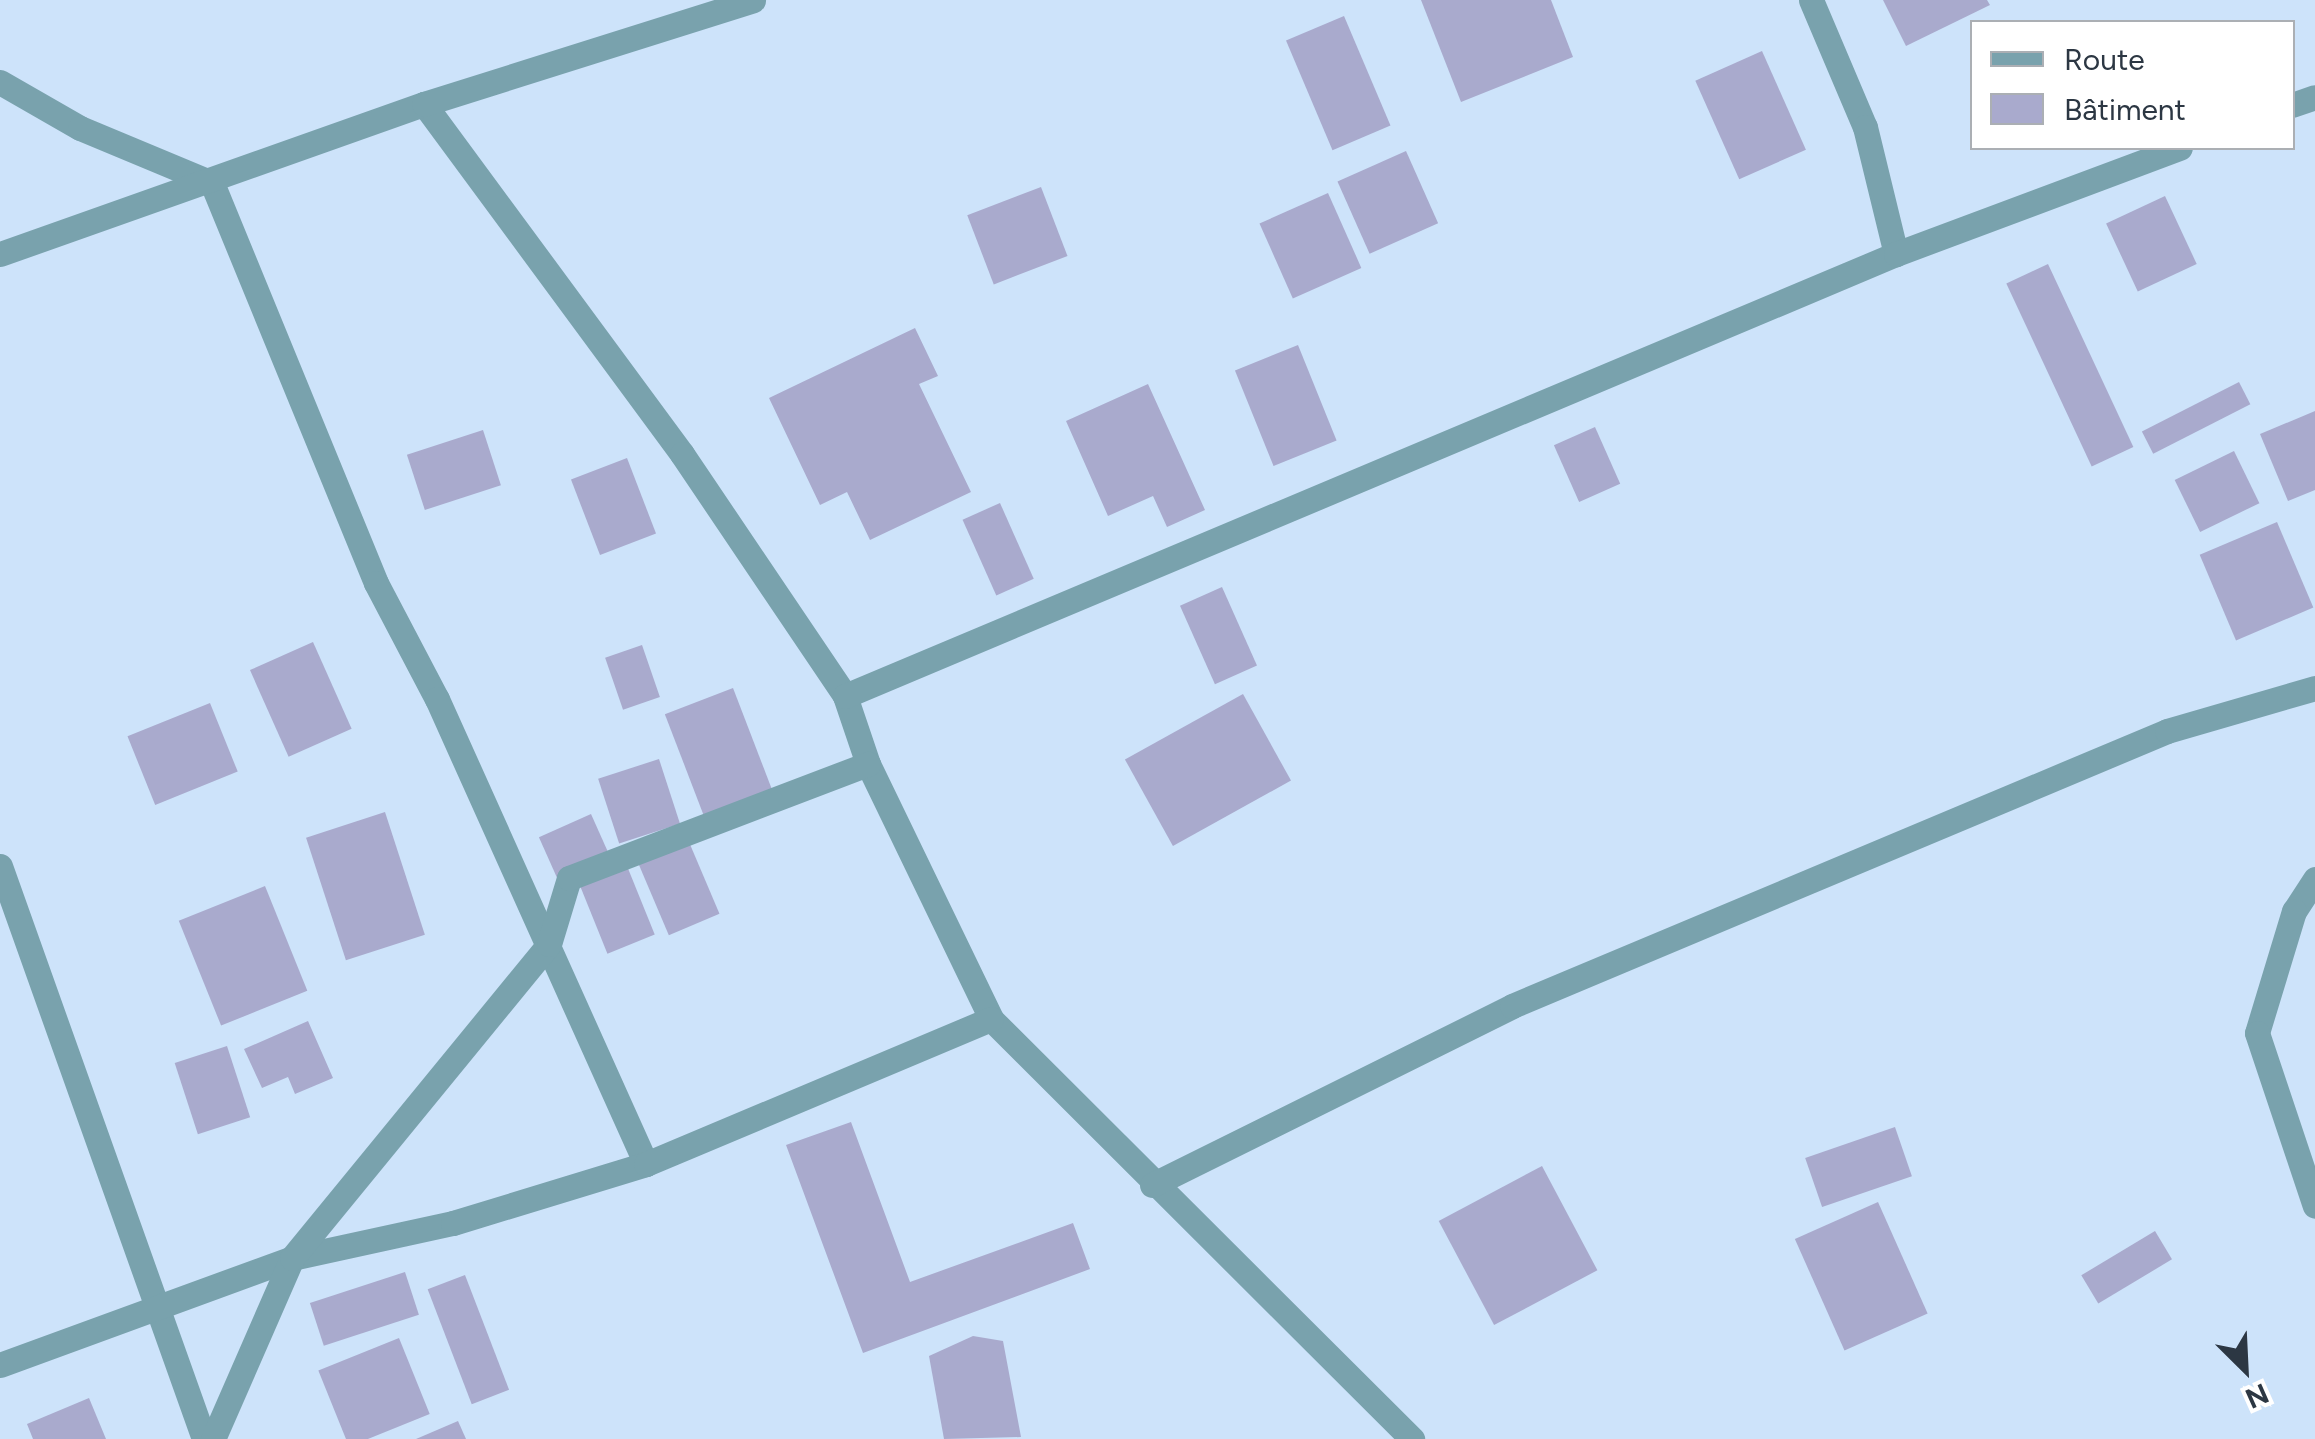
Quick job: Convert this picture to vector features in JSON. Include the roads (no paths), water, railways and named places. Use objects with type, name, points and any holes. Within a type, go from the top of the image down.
[{"type":"street","points":[[1811,0],[1865,126],[1896,254]]},
{"type":"street","points":[[0,254],[212,183],[424,104],[746,1]]},
{"type":"street","points":[[0,82],[80,128],[212,183],[376,583],[438,698],[646,1164]]},
{"type":"street","points":[[424,104],[682,454],[844,696],[868,764],[991,1019],[1152,1185],[1412,1439]]},
{"type":"street","points":[[844,696],[1896,254],[2175,150]]},
{"type":"street","points":[[1152,1185],[1512,1006],[2167,731],[2315,688]]},
{"type":"street","points":[[213,1439],[292,1258],[495,1002],[549,944],[568,878],[868,764]]},
{"type":"street","points":[[0,866],[154,1312],[204,1439]]},
{"type":"street","points":[[2315,879],[2294,911],[2257,1034],[2315,1206]]},
{"type":"street","points":[[0,1365],[154,1312],[292,1258],[453,1223],[646,1164],[991,1019]]}]
